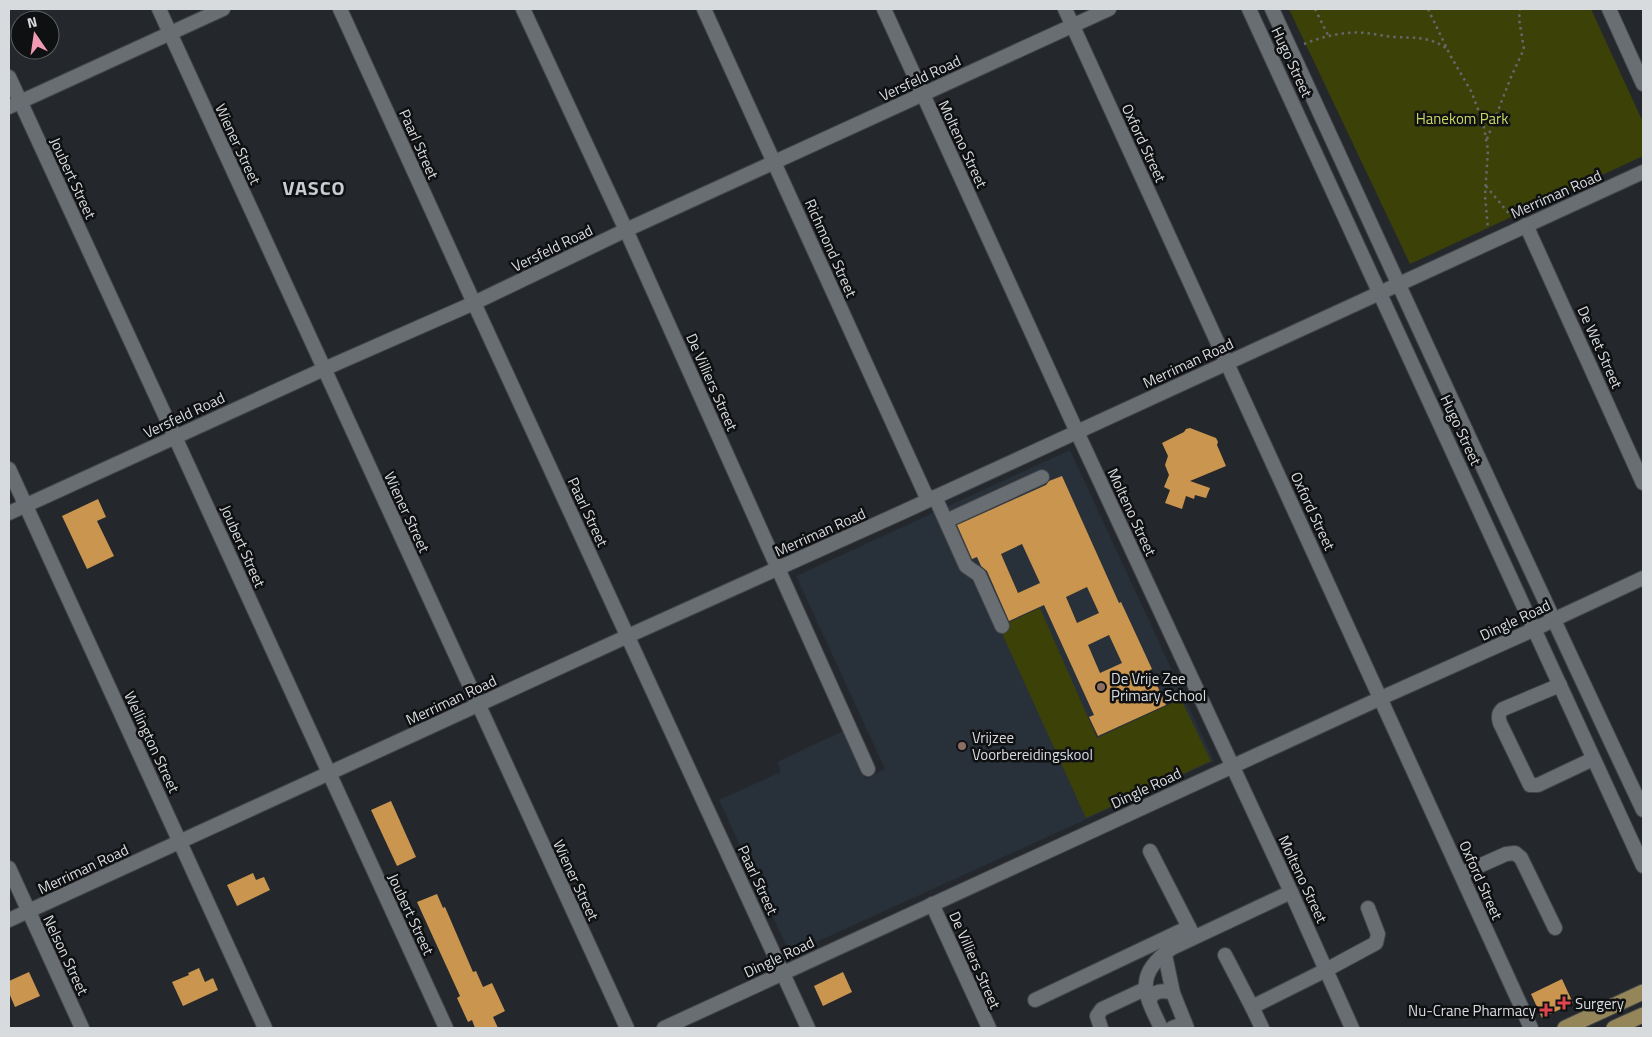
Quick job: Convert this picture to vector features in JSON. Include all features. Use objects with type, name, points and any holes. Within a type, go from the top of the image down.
[{"type":"main road","points":[[1565,1028],[1643,992]]},
{"type":"main road","points":[[1616,1028],[1643,1015]]},
{"type":"street","name":"Wiener Street","points":[[159,9],[627,1028]]},
{"type":"street","points":[[14,105],[223,9]]},
{"type":"street","name":"Paarl Street","points":[[340,9],[808,1028]]},
{"type":"street","name":"De Villiers Street","points":[[523,9],[626,230],[868,769]]},
{"type":"street","name":"Richmond Street","points":[[704,9],[931,498],[946,521],[966,566],[978,574],[1002,626]]},
{"type":"street","name":"Molteno Street","points":[[884,9],[1352,1028]]},
{"type":"street","name":"Oxford Street","points":[[1065,9],[1531,1028]]},
{"type":"street","name":"Versfeld Road","points":[[9,513],[324,369],[474,303],[626,230],[1109,9]]},
{"type":"street","name":"Hugo Street","points":[[1249,9],[1643,866]]},
{"type":"street","name":"Hugo Street","points":[[1272,9],[1553,620],[1640,792],[1643,810]]},
{"type":"street","points":[[1608,9],[1643,84]]},
{"type":"street","name":"Joubert Street","points":[[9,77],[14,105],[175,437],[446,1028]]},
{"type":"street","name":"Merriman Road","points":[[9,920],[1643,172]]},
{"type":"street","name":"De Wet Street","points":[[1526,225],[1643,483]]},
{"type":"street","name":"Wellington Street","points":[[9,469],[264,1028]]},
{"type":"street","points":[[946,521],[1042,477]]},
{"type":"street","name":"Dingle Road","points":[[664,1028],[1643,578]]},
{"type":"street","points":[[1560,685],[1503,709],[1499,713],[1500,723],[1530,785],[1538,785],[1594,759]]},
{"type":"street","points":[[1150,851],[1192,932]]},
{"type":"street","points":[[1461,874],[1506,854],[1514,853],[1521,858],[1556,928]]},
{"type":"street","name":"Nelson Street","points":[[9,868],[82,1028]]},
{"type":"street","points":[[1035,1000],[1192,932],[1291,892]]},
{"type":"street","name":"De Villiers Street","points":[[932,904],[989,1028]]},
{"type":"street","points":[[1252,1007],[1376,944],[1378,934],[1368,908]]},
{"type":"street","points":[[1161,1028],[1147,995],[1146,980],[1152,967],[1192,932]]},
{"type":"street","points":[[1165,954],[1181,1027]]},
{"type":"street","points":[[1225,955],[1262,1028]]},
{"type":"street","points":[[1101,1028],[1097,1016],[1102,1009],[1158,992],[1166,991],[1173,993]]},
{"type":"path","points":[[1315,9],[1329,36]]},
{"type":"path","points":[[1428,9],[1446,48],[1471,92],[1483,122],[1488,150],[1485,184],[1488,230]]},
{"type":"path","points":[[1487,139],[1524,49],[1519,19],[1520,9]]},
{"type":"path","points":[[1304,44],[1329,36],[1363,33],[1390,37],[1425,38],[1438,42],[1446,48]]},
{"type":"path","points":[[1485,184],[1510,216]]},
{"type":"shaded area","name":"Vrijzee Voorbereidingskool","points":[[1070,450],[1214,761],[790,954],[719,800],[781,772],[777,762],[843,731],[865,779],[885,769],[796,576]]},
{"type":"green space","name":"Hanekom Park","points":[[1289,9],[1591,9],[1643,122],[1643,156],[1410,264]]},
{"type":"green space","points":[[1040,608],[1097,738],[1181,699],[1211,761],[1086,818],[999,627]]},
{"type":"building","points":[[1190,428],[1216,438],[1226,466],[1190,481],[1210,488],[1206,498],[1195,495],[1194,499],[1186,496],[1182,509],[1165,503],[1170,490],[1164,487],[1169,475],[1165,465],[1168,456],[1162,443]]},
{"type":"building","points":[[1062,476],[1119,603],[1121,602],[1152,669],[1150,670],[1166,705],[1098,736],[1089,717],[1094,715],[1044,605],[1009,621],[987,571],[981,566],[977,557],[972,559],[957,525],[1046,485],[1049,481]],"holes":[[[1022,544],[1040,583],[1018,593],[1001,554]],[[1087,587],[1099,613],[1077,623],[1066,597]],[[1109,635],[1122,663],[1100,673],[1088,645]]]},
{"type":"building","points":[[98,499],[106,517],[97,521],[114,556],[87,569],[62,516]]},
{"type":"building","points":[[391,801],[416,857],[397,866],[371,810]]},
{"type":"building","points":[[253,873],[256,880],[264,877],[270,890],[237,906],[227,885]]},
{"type":"building","points":[[437,894],[443,908],[445,907],[473,972],[476,971],[483,987],[492,983],[505,1011],[493,1017],[498,1028],[475,1028],[472,1020],[468,1022],[457,998],[460,996],[417,902]]},
{"type":"building","points":[[199,968],[205,982],[213,978],[218,990],[183,1006],[172,982],[189,975],[188,973]]},
{"type":"building","points":[[29,972],[40,996],[15,1007],[9,993],[9,981]]},
{"type":"building","points":[[843,972],[852,992],[823,1006],[814,986]]},
{"type":"building","points":[[1562,979],[1573,1003],[1542,1018],[1531,994]]},
{"type":"place","name":"De Vrije Zee Primary School","points":[[1101,687]]},
{"type":"place","name":"Vrijzee Voorbereidingskool","points":[[962,746]]},
{"type":"place","name":"Surgery","points":[[1564,1003]]},
{"type":"place","name":"Nu-Crane Pharmacy","points":[[1546,1010]]},
{"type":"district","name":"VASCO","points":[[314,187]]}]
